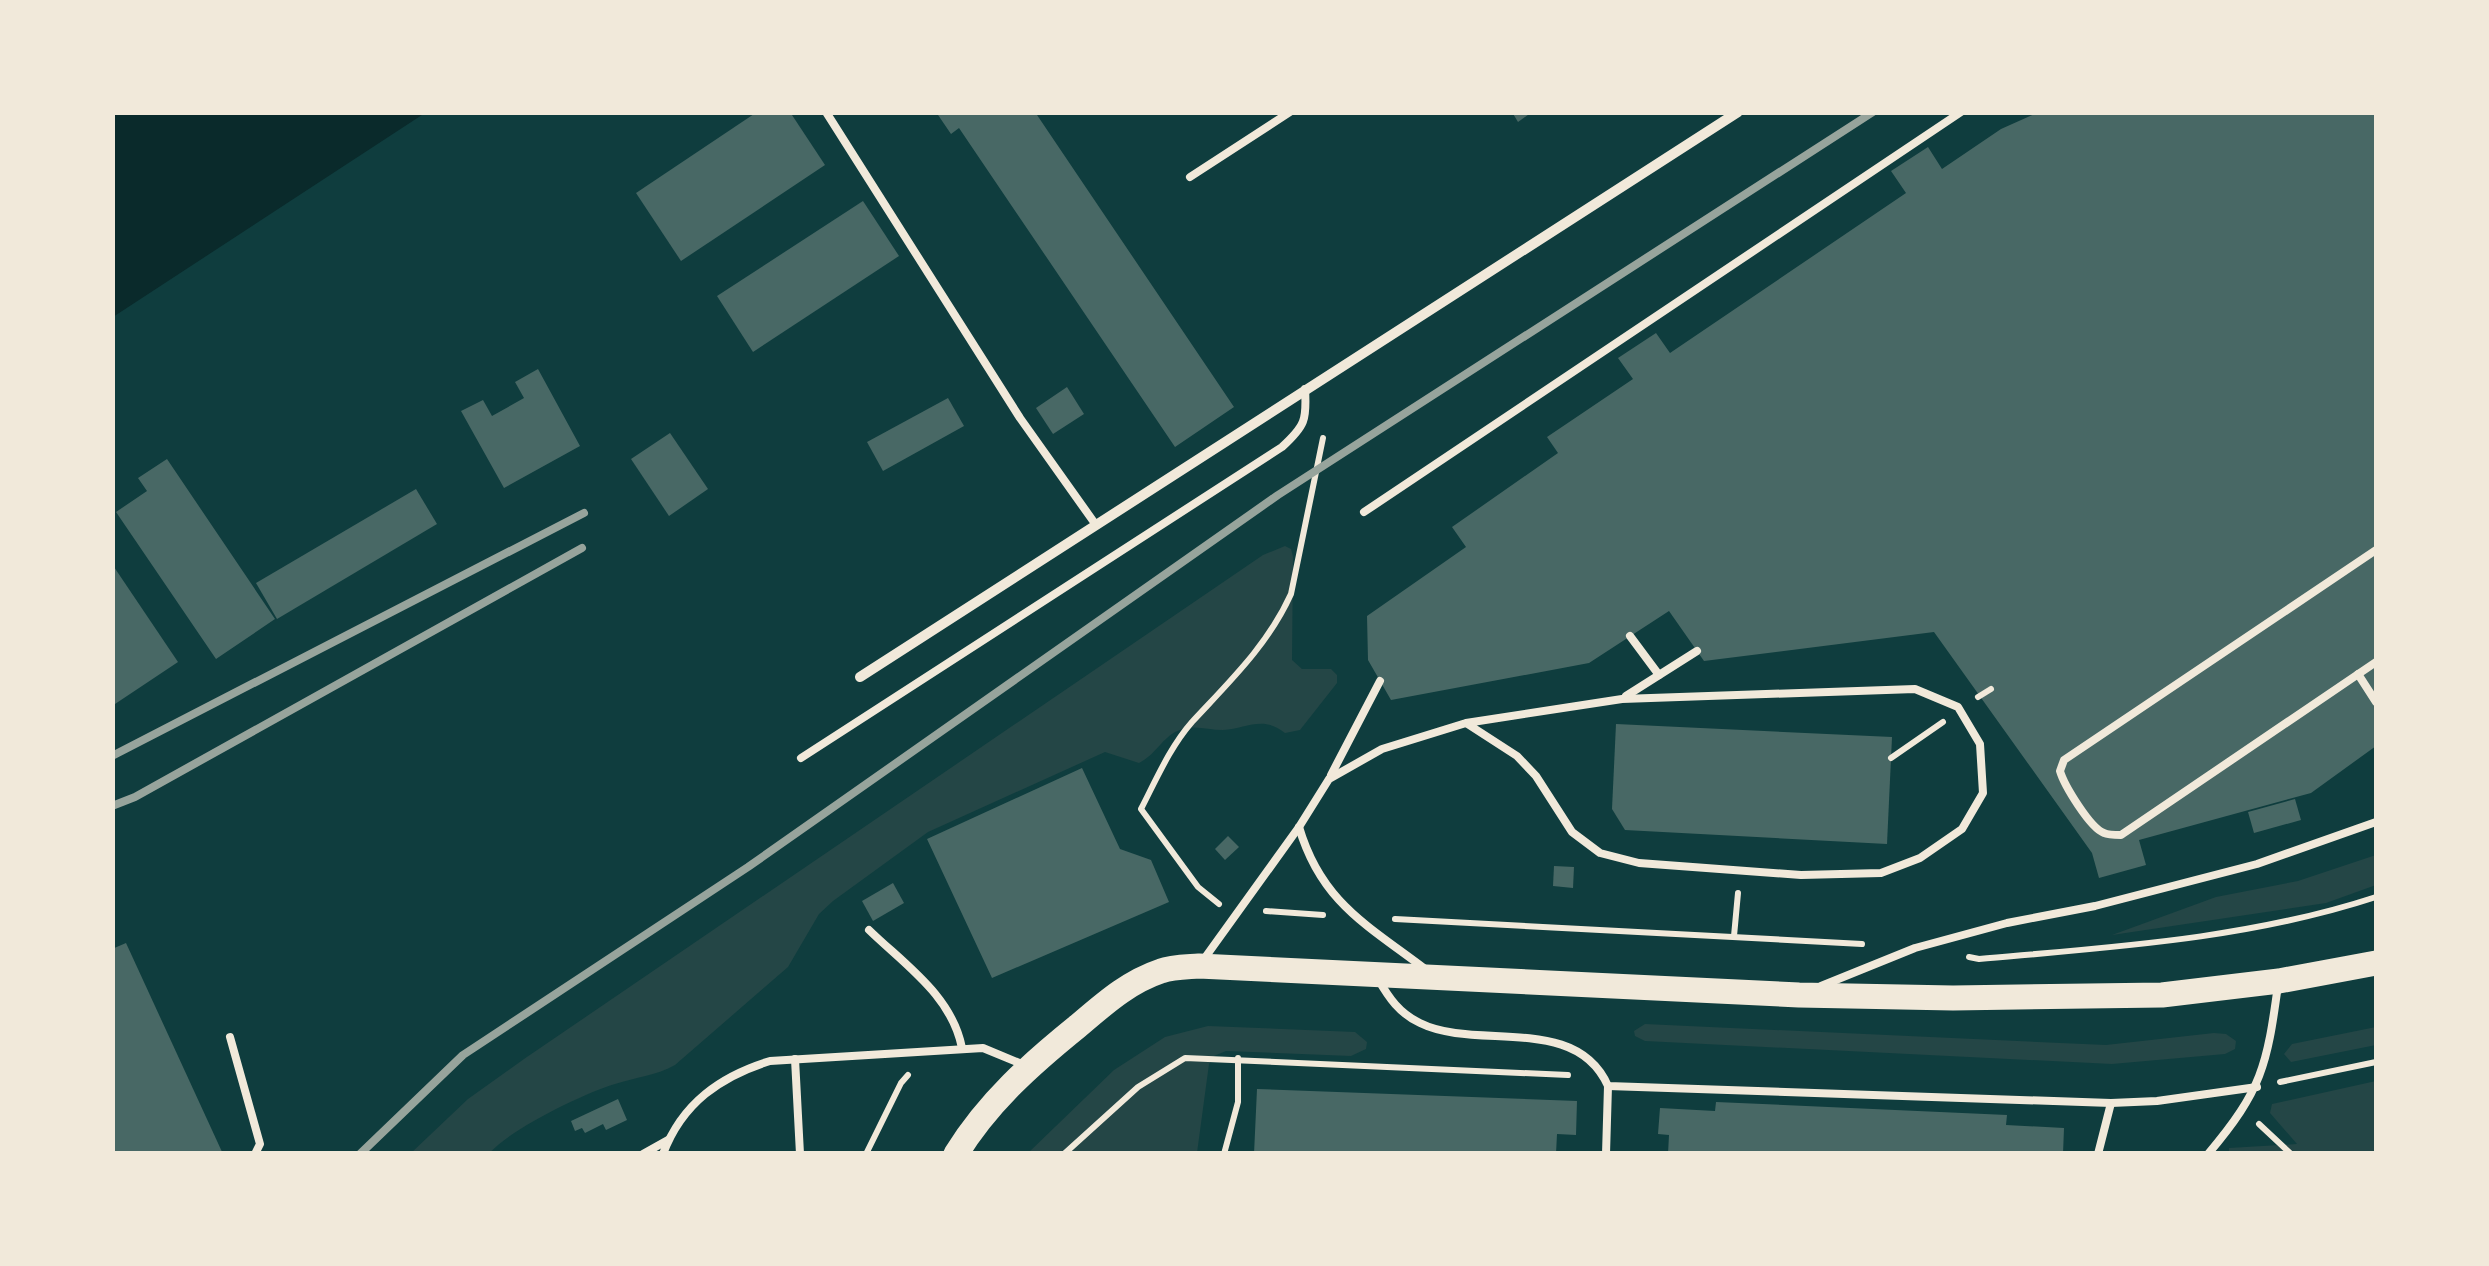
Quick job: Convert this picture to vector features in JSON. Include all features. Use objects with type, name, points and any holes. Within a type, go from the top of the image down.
[{"type":"main road","points":[[956,1154],[970,1130],[1028,1066],[1118,991],[1163,970],[1199,966],[1799,995],[1953,998],[2162,996],[2376,964]]},
{"type":"street","points":[[860,678],[1738,112]]},
{"type":"lane","points":[[826,112],[1020,418],[1096,525]]},
{"type":"lane","points":[[1190,178],[1290,112]]},
{"type":"lane","points":[[1364,512],[1961,112]]},
{"type":"lane","points":[[801,758],[1282,447],[1299,432],[1306,416],[1306,389]]},
{"type":"lane","points":[[2376,550],[2064,760],[2060,770],[2064,782],[2096,828],[2106,835],[2121,835],[2376,662]]},
{"type":"lane","points":[[1630,636],[1659,675]]},
{"type":"lane","points":[[1622,698],[1697,651]]},
{"type":"lane","points":[[2358,674],[2376,702]]},
{"type":"lane","points":[[1199,966],[1329,780],[1380,681]]},
{"type":"lane","points":[[1329,780],[1382,748],[1466,723],[1622,698],[1916,689],[1958,707],[1980,744],[1983,793],[1962,828],[1920,858],[1881,872],[1802,874],[1639,864],[1600,853],[1572,832],[1536,776],[1517,756],[1466,723]]},
{"type":"lane","points":[[1799,995],[1915,948],[2257,864],[2376,822]]},
{"type":"lane","points":[[1299,827],[1316,874],[1357,917],[1434,976]]},
{"type":"lane","points":[[868,930],[946,1005],[962,1048]]},
{"type":"lane","points":[[1374,973],[1391,1002],[1420,1023],[1437,1029],[1538,1039],[1563,1045],[1592,1061],[1606,1081],[1606,1154]]},
{"type":"lane","points":[[2208,1154],[2257,1087],[2269,1051],[2279,981]]},
{"type":"lane","points":[[230,1037],[260,1144],[255,1154]]},
{"type":"lane","points":[[663,1154],[668,1140],[696,1102],[722,1079],[770,1061],[983,1048],[1028,1066]]},
{"type":"lane","points":[[795,1059],[800,1154]]},
{"type":"lane","points":[[1606,1081],[2111,1103],[2257,1087]]},
{"type":"lane","points":[[2098,1154],[2111,1103]]},
{"type":"lane","points":[[644,1154],[668,1140]]},
{"type":"path","points":[[1324,430],[1291,594],[1282,613],[1237,674],[1180,738],[1141,809],[1198,887],[1222,906],[1915,948],[1979,959],[2166,942],[2269,926],[2376,897]]},
{"type":"path","points":[[866,1154],[901,1083],[930,1052]]},
{"type":"path","points":[[1064,1154],[1138,1087],[1184,1058],[1606,1081]]},
{"type":"path","points":[[1224,1154],[1238,1102],[1238,1058]]},
{"type":"path","points":[[2257,1087],[2376,1062]]},
{"type":"path","points":[[2241,1112],[2266,1129],[2290,1154]]},
{"type":"shaded area","points":[[113,112],[425,112],[425,113],[113,317]]},
{"type":"shaded area","points":[[1285,546],[1291,549],[1293,557],[1292,660],[1302,669],[1331,669],[1337,675],[1337,683],[1300,730],[1285,733],[1262,724],[1223,730],[1181,729],[1139,763],[1105,752],[928,832],[833,901],[819,914],[788,967],[675,1065],[567,1104],[530,1123],[490,1153],[410,1154],[468,1099],[524,1059],[1263,555]]},
{"type":"shaded area","points":[[2376,855],[2376,885],[2326,903],[2112,935],[2216,897],[2298,881]]},
{"type":"shaded area","points":[[1645,1024],[2106,1045],[2214,1033],[2226,1034],[2236,1041],[2235,1049],[2225,1054],[2112,1064],[1645,1041],[1635,1036],[1634,1031]]},
{"type":"shaded area","points":[[1208,1026],[1355,1032],[1367,1042],[1366,1049],[1351,1056],[1226,1051],[1214,1056],[1209,1064],[1197,1153],[1027,1154],[1114,1070],[1165,1037]]},
{"type":"shaded area","points":[[2376,1027],[2376,1045],[2291,1062],[2284,1054],[2292,1044]]},
{"type":"shaded area","points":[[2376,1081],[2376,1153],[2229,1154],[2229,1148],[2297,1144],[2270,1113],[2272,1104]]},
{"type":"building","points":[[757,112],[790,112],[825,165],[681,261],[636,193]]},
{"type":"building","points":[[936,112],[1035,112],[1234,407],[1175,447],[959,128],[951,134]]},
{"type":"building","points":[[1512,112],[1532,112],[1518,122]]},
{"type":"building","points":[[2039,112],[2376,112],[2376,746],[2311,793],[2139,840],[2146,865],[2099,878],[2092,853],[1934,632],[1704,661],[1669,611],[1589,663],[1391,700],[1368,660],[1367,616],[1466,547],[1452,527],[1558,453],[1547,437],[1633,379],[1618,358],[1656,333],[1670,353],[1906,193],[1891,171],[1928,147],[1942,169],[2001,129]]},
{"type":"building","points":[[863,201],[899,256],[753,352],[717,296]]},
{"type":"building","points":[[538,369],[580,446],[504,488],[461,411],[483,400],[492,416],[524,398],[515,382]]},
{"type":"building","points":[[1067,387],[1084,414],[1053,434],[1036,408]]},
{"type":"building","points":[[948,398],[964,426],[883,471],[867,442]]},
{"type":"building","points":[[670,433],[708,489],[669,516],[631,459]]},
{"type":"building","points":[[167,459],[275,619],[216,659],[116,512],[147,491],[138,478]]},
{"type":"building","points":[[416,489],[437,524],[277,619],[256,583]]},
{"type":"building","points":[[112,564],[178,662],[112,706]]},
{"type":"building","points":[[1616,724],[1892,737],[1887,844],[1625,830],[1612,809]]},
{"type":"building","points":[[1082,768],[1120,849],[1151,860],[1169,902],[992,978],[927,839]]},
{"type":"building","points":[[2295,799],[2301,820],[2254,833],[2248,812]]},
{"type":"building","points":[[1228,836],[1239,847],[1225,860],[1215,849]]},
{"type":"building","points":[[1554,866],[1574,867],[1573,888],[1553,886]]},
{"type":"building","points":[[893,883],[904,903],[873,921],[862,901]]},
{"type":"building","points":[[126,943],[223,1154],[112,1154],[112,949]]},
{"type":"building","points":[[1257,1089],[1577,1101],[1576,1135],[1557,1134],[1556,1154],[1254,1154]]},
{"type":"building","points":[[618,1099],[627,1120],[606,1130],[603,1124],[585,1133],[582,1128],[575,1131],[571,1121]]},
{"type":"building","points":[[1716,1102],[2007,1115],[2006,1125],[2064,1128],[2063,1154],[1668,1154],[1669,1135],[1658,1134],[1660,1108],[1715,1111]]},
{"type":"railway","points":[[360,1154],[463,1055],[748,867],[1278,495],[1873,112]]},
{"type":"railway","points":[[112,756],[584,513]]},
{"type":"railway","points":[[112,806],[135,797],[582,548]]}]
